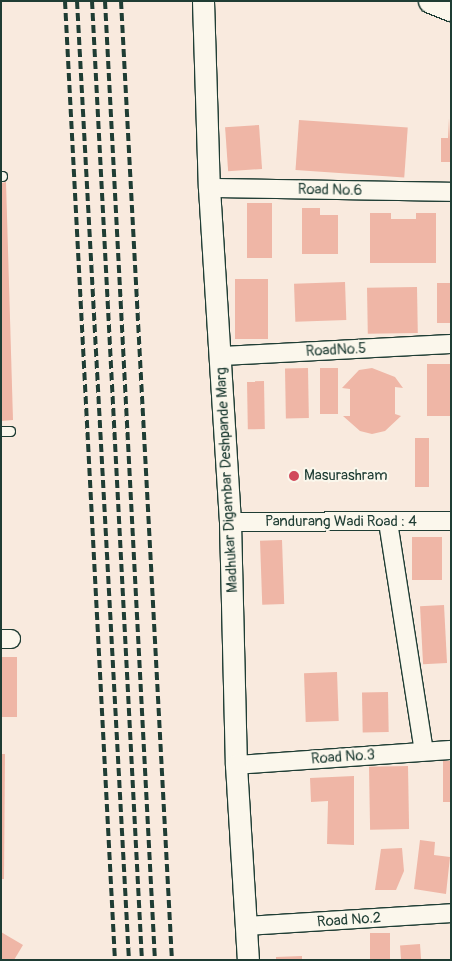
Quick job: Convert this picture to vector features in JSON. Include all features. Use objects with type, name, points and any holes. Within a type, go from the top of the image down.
[{"type":"main road","points":[[431,1],[451,9]]},
{"type":"street","name":"Madhukar Digambar Deshpande Marg","points":[[203,1],[209,188],[222,356],[230,522],[236,765],[248,960]]},
{"type":"street","name":"Road No.6","points":[[209,188],[451,192]]},
{"type":"street","name":"RoadNo.5","points":[[222,356],[451,344]]},
{"type":"street","name":"Pandurang Wadi Road : 4","points":[[230,522],[451,521]]},
{"type":"street","points":[[388,522],[424,751]]},
{"type":"street","name":"Road No.3","points":[[236,765],[451,750]]},
{"type":"street","name":"Road No.2","points":[[247,926],[451,913]]},
{"type":"building","points":[[449,118],[451,162],[441,162],[441,138],[448,138]]},
{"type":"building","points":[[299,120],[408,128],[404,177],[296,170]]},
{"type":"building","points":[[259,125],[262,169],[228,171],[225,127]]},
{"type":"building","points":[[6,182],[13,420],[1,421],[1,183]]},
{"type":"building","points":[[247,203],[272,203],[272,258],[247,258]]},
{"type":"building","points":[[302,208],[320,208],[320,215],[338,215],[338,254],[302,254]]},
{"type":"building","points":[[370,213],[391,213],[391,219],[416,219],[416,213],[436,213],[436,263],[370,263]]},
{"type":"building","points":[[235,279],[268,279],[268,339],[235,339]]},
{"type":"building","points":[[345,282],[346,320],[295,322],[294,284]]},
{"type":"building","points":[[437,283],[451,283],[451,323],[437,323]]},
{"type":"building","points":[[417,287],[418,333],[368,334],[367,288]]},
{"type":"building","points":[[427,364],[451,364],[451,416],[427,416]]},
{"type":"building","points":[[285,368],[308,368],[309,418],[286,418]]},
{"type":"building","points":[[320,368],[338,368],[338,414],[320,414]]},
{"type":"building","points":[[372,368],[395,377],[403,388],[395,387],[395,414],[401,416],[385,431],[372,434],[360,431],[343,416],[350,416],[350,389],[342,388],[359,370]]},
{"type":"building","points":[[247,381],[264,381],[265,429],[248,429]]},
{"type":"building","points":[[415,438],[429,438],[429,487],[415,487]]},
{"type":"building","points":[[412,537],[442,537],[442,580],[412,580]]},
{"type":"building","points":[[282,540],[284,604],[262,605],[260,541]]},
{"type":"building","points":[[444,605],[447,663],[423,664],[420,606]]},
{"type":"building","points":[[1,657],[17,657],[17,717],[1,717]]},
{"type":"building","points":[[337,672],[339,721],[306,722],[304,673]]},
{"type":"building","points":[[362,692],[388,692],[389,732],[363,732]]},
{"type":"building","points":[[1,754],[5,754],[4,879],[1,879]]},
{"type":"building","points":[[443,761],[451,761],[451,802],[443,802]]},
{"type":"building","points":[[408,766],[409,829],[370,830],[369,767]]},
{"type":"building","points":[[354,776],[354,845],[327,844],[328,801],[311,802],[310,778]]},
{"type":"building","points":[[420,840],[435,842],[434,855],[450,857],[446,894],[414,889]]},
{"type":"building","points":[[402,848],[404,871],[396,890],[375,890],[381,849]]},
{"type":"building","points":[[1,932],[23,945],[14,960],[1,960]]},
{"type":"building","points":[[370,933],[390,933],[390,959],[370,959]]},
{"type":"building","points":[[420,944],[421,960],[401,960],[400,945]]},
{"type":"building","points":[[302,956],[302,960],[276,960],[276,957]]},
{"type":"railway","points":[[65,1],[115,960]]},
{"type":"railway","points":[[77,1],[129,960]]},
{"type":"railway","points":[[92,1],[142,960]]},
{"type":"railway","points":[[105,1],[155,960]]},
{"type":"railway","points":[[121,1],[172,960]]},
{"type":"place","name":"Masurashram","points":[[294,476]]}]
